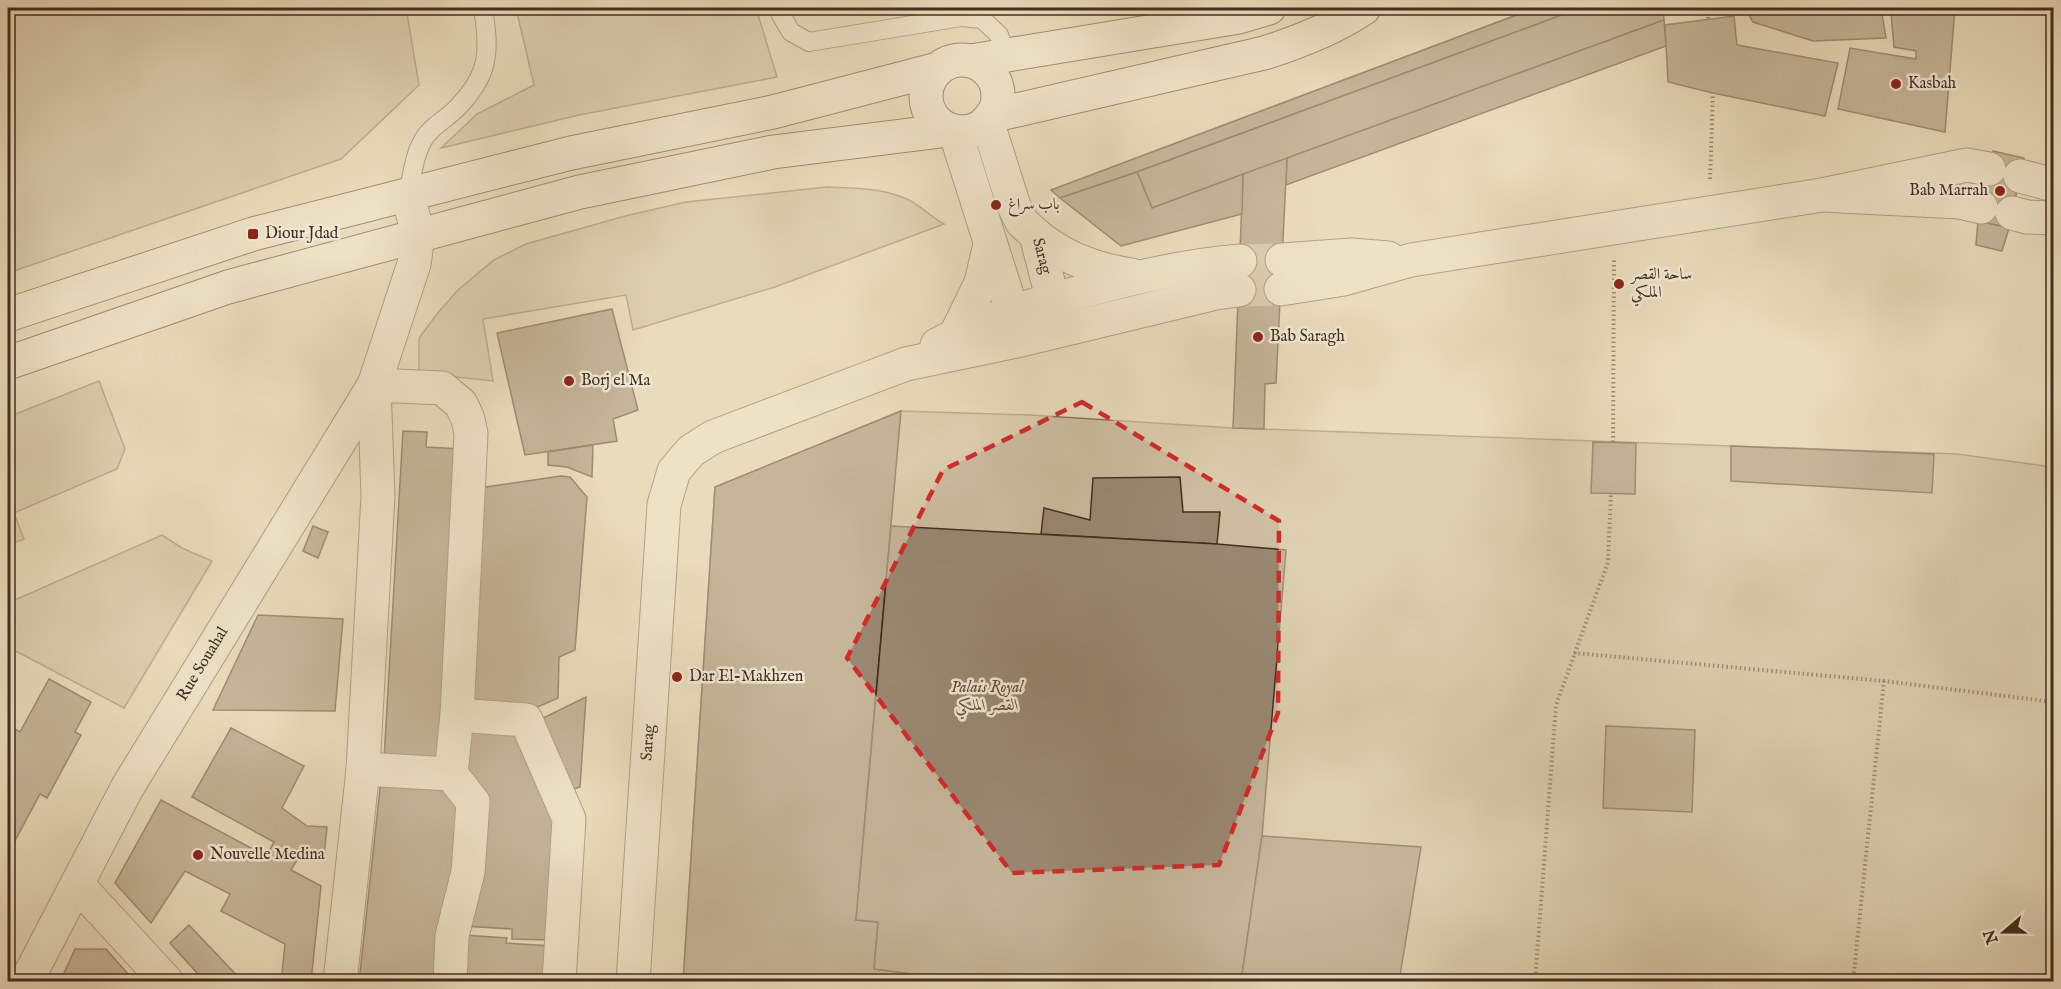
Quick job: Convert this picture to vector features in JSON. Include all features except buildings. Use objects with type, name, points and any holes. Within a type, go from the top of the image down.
[{"type":"street","points":[[971,62],[1239,17],[1269,8]]},
{"type":"street","points":[[989,119],[1263,53],[1307,39],[1364,8]]},
{"type":"street","points":[[8,363],[228,287],[580,192],[773,152],[952,131],[968,132],[977,129],[989,119],[996,107],[998,95],[996,84],[982,66],[960,60],[948,62],[930,78],[926,90],[927,103],[931,114],[939,124],[952,131],[1016,325]]},
{"type":"street","points":[[8,315],[253,234],[570,153],[773,112],[938,69]]},
{"type":"street","name":"Sarag","points":[[989,119],[1014,206],[1022,222],[1036,236],[1061,330]]},
{"type":"street","points":[[1282,275],[1352,255],[1410,260],[1822,195],[1967,165],[2054,185]]},
{"type":"street","points":[[408,195],[418,235]]},
{"type":"street","points":[[1822,195],[1959,202],[2054,218]]},
{"type":"street","name":"Rue Souahal","points":[[26,981],[127,788],[374,385],[414,264],[418,235]]},
{"type":"street","points":[[1036,236],[1054,249],[1085,264],[1140,276]]},
{"type":"street","points":[[956,334],[981,283],[990,243]]},
{"type":"street","points":[[906,364],[956,334],[1016,325],[1061,330],[1216,293],[1239,276],[1217,263],[1140,276],[1053,299],[1016,325],[906,364]]},
{"type":"street","name":"Sarag","points":[[633,981],[664,505],[674,471],[691,452],[713,437],[906,364]]},
{"type":"street","points":[[340,981],[363,769],[378,496],[374,385],[442,388],[460,404],[468,419],[471,434],[451,774],[473,802],[468,872],[452,936],[450,981]]},
{"type":"street","points":[[456,715],[526,720],[569,819],[559,981]]},
{"type":"street","points":[[363,769],[451,774]]},
{"type":"street","points":[[77,884],[167,981]]},
{"type":"lane","points":[[408,195],[417,154],[425,137],[455,110],[481,76],[488,52],[488,36],[483,8]]},
{"type":"lane","points":[[777,8],[791,32],[809,42],[961,17],[982,19],[999,35],[1006,56]]},
{"type":"path","points":[[1707,8],[1708,20]]},
{"type":"path","points":[[1709,213],[1713,93]]},
{"type":"path","points":[[1613,442],[1614,227]]},
{"type":"path","points":[[1536,981],[1556,705],[1608,562],[1611,493]]},
{"type":"path","points":[[1574,654],[1884,681],[2054,702]]},
{"type":"path","points":[[1853,981],[1884,681]]},
{"type":"highlighted area","points":[[1082,402],[1279,521],[1278,713],[1219,865],[1012,873],[847,658],[943,470]]},
{"type":"green space","points":[[8,8],[406,8],[419,85],[341,159],[8,273]]},
{"type":"green space","points":[[516,8],[756,8],[777,77],[579,115],[441,148],[477,114],[534,85]]},
{"type":"green space","points":[[827,187],[869,189],[890,193],[913,202],[944,224],[775,287],[633,330],[626,295],[483,319],[493,381],[419,373],[419,338],[437,314],[458,290],[494,260],[526,244],[625,216],[686,202]]},
{"type":"green space","points":[[99,381],[125,449],[117,469],[14,513],[24,539],[8,545],[8,417]]},
{"type":"green space","name":"Palais Royal القصر الملكي","points":[[901,411],[1030,415],[1233,428],[1957,454],[2053,467],[2053,981],[683,982],[715,487]]},
{"type":"green space","points":[[162,535],[182,548],[212,561],[124,708],[8,647],[8,603]]},
{"type":"tunnel","points":[[1240,261],[1282,260]]},
{"type":"tunnel","points":[[1239,290],[1281,289]]},
{"type":"place","name":"Kasbah","points":[[1896,84]]},
{"type":"place","name":"Bab Marrah","points":[[2000,191]]},
{"type":"place","name":"باب سراغ","points":[[996,205]]},
{"type":"place","name":"Diour Jdad","points":[[253,234]]},
{"type":"place","name":"ساحة القصر الملكي","points":[[1619,284]]},
{"type":"place","name":"Bab Saragh","points":[[1258,337]]},
{"type":"place","name":"Borj el Ma","points":[[569,381]]},
{"type":"place","name":"Dar El-Makhzen","points":[[677,677]]},
{"type":"place","name":"Nouvelle Medina","points":[[198,855]]}]
